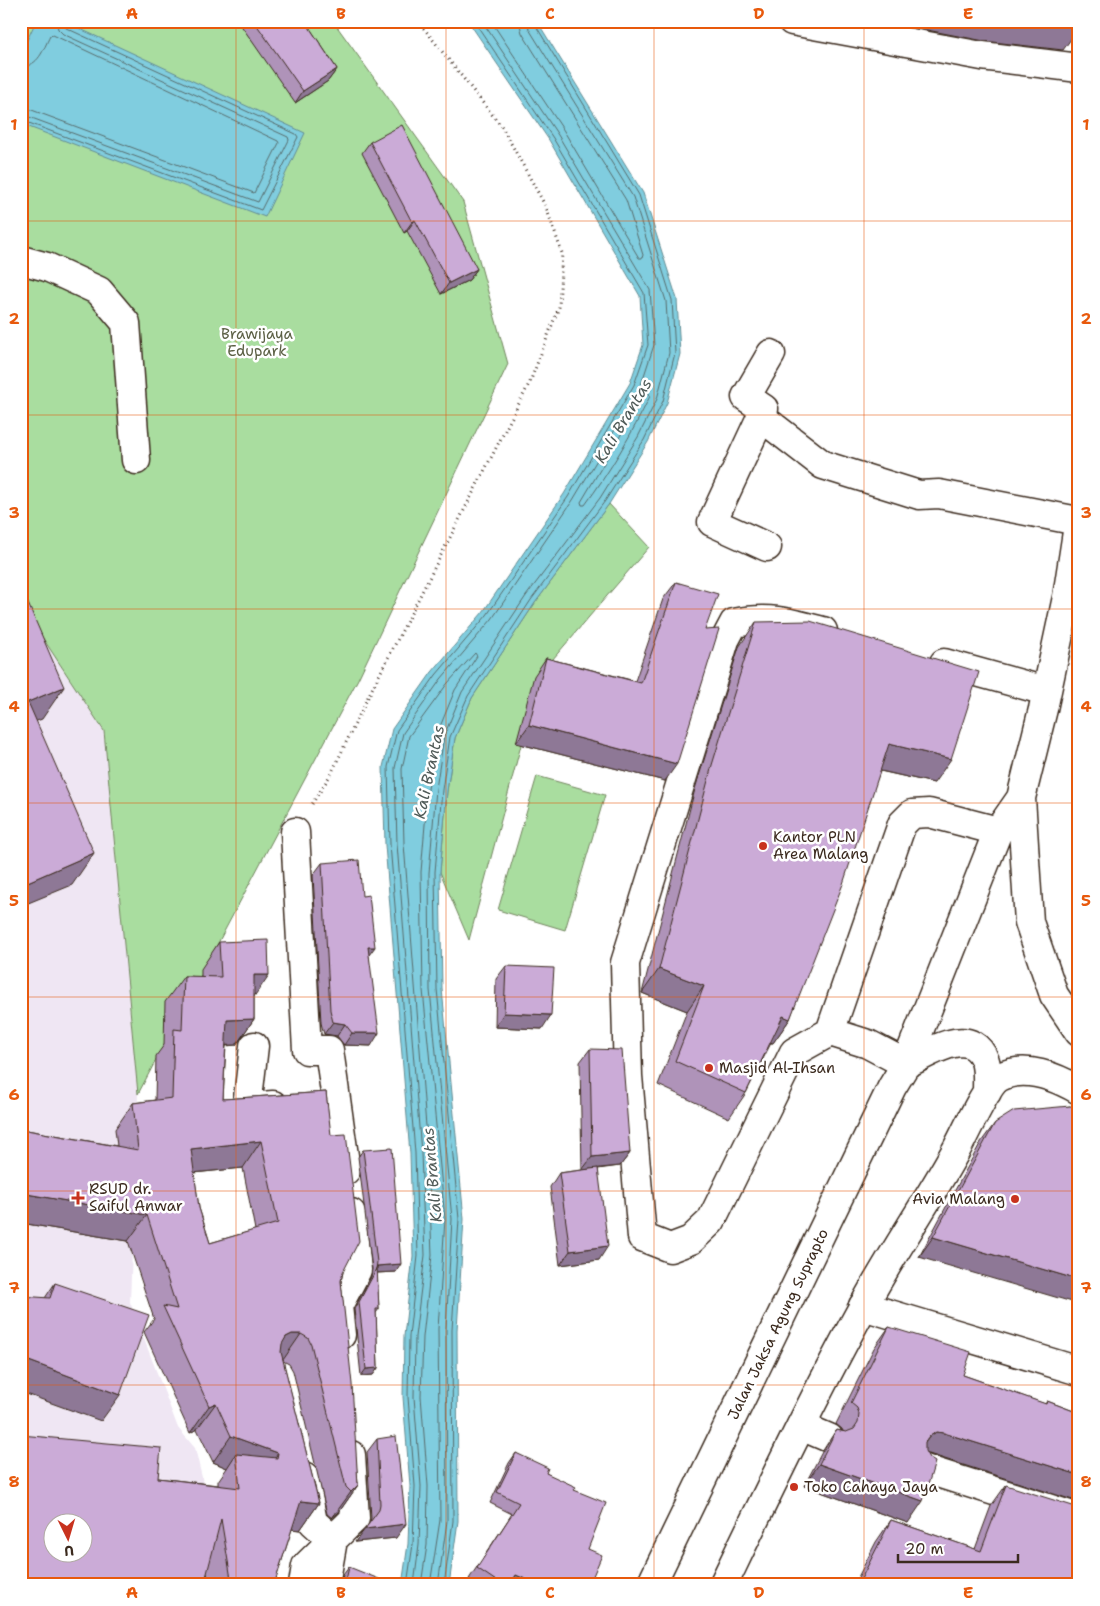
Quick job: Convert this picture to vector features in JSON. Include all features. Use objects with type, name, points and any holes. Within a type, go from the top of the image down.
[{"type":"main road","points":[[792,21],[982,56],[1079,68]]},
{"type":"main road","points":[[21,260],[47,267],[99,291],[126,323],[136,460]]},
{"type":"main road","points":[[767,547],[712,522],[764,409],[746,397],[771,354]]},
{"type":"main road","points":[[760,417],[823,465],[920,495],[938,494],[1079,520],[1073,598],[1046,691],[1021,798],[1029,922],[1054,995],[1079,1032]]},
{"type":"main road","points":[[844,637],[787,622],[759,618],[734,623],[724,640],[625,963],[628,1076],[642,1237],[670,1248],[691,1240],[711,1221],[794,1052],[830,1032],[902,824],[912,814],[929,813],[998,831]]},
{"type":"main road","points":[[920,657],[1046,691]]},
{"type":"main road","name":"Jalan Jaksa Agung Suprapto","points":[[652,1585],[892,1088],[906,1064],[998,831],[1021,798]]},
{"type":"main road","points":[[295,832],[307,1050],[329,1050],[315,1102],[347,1182],[357,1270],[338,1306],[344,1362]]},
{"type":"main road","points":[[830,1032],[868,1044],[906,1064],[958,1041],[970,1042],[979,1050],[986,1063],[987,1092]]},
{"type":"main road","points":[[254,1046],[247,1107],[315,1102]]},
{"type":"main road","points":[[723,1585],[801,1426],[864,1306],[954,1154],[987,1092],[998,1078],[1014,1072],[1036,1072],[1079,1090]]},
{"type":"main road","points":[[864,1306],[1079,1371]]},
{"type":"main road","points":[[801,1426],[829,1438]]},
{"type":"main road","points":[[303,1585],[306,1566],[355,1518],[350,1429]]},
{"type":"main road","points":[[299,1456],[313,1522],[332,1540]]},
{"type":"main road","points":[[925,1469],[1079,1518]]},
{"type":"main road","points":[[325,1585],[332,1540]]},
{"type":"path","points":[[295,832],[331,774],[369,695],[530,382],[559,307],[562,253],[546,207],[502,127],[418,21]]},
{"type":"shaded area","name":"RSUD dr. Saiful Anwar","points":[[21,605],[104,731],[138,1094],[130,1302],[178,1428],[195,1448],[210,1511],[92,1557],[92,1514],[42,1514],[42,1564],[75,1564],[21,1585]]},
{"type":"green space","name":"Brawijaya Edupark","points":[[21,21],[333,21],[463,202],[508,364],[358,679],[138,1094],[104,731],[21,605]]},
{"type":"green space","points":[[609,504],[649,547],[540,674],[469,940],[440,872],[447,791],[455,738],[472,698],[535,603]]},
{"type":"green space","points":[[537,776],[605,795],[565,930],[498,910]]},
{"type":"water","points":[[36,21],[63,21],[305,133],[265,217],[21,124],[21,53]]},
{"type":"water","name":"Kali Brantas","points":[[468,21],[537,21],[643,193],[677,299],[680,354],[667,403],[648,442],[609,504],[535,603],[472,698],[455,738],[447,791],[440,872],[442,989],[464,1219],[457,1330],[458,1521],[449,1585],[402,1585],[408,1544],[410,1486],[403,1397],[404,1336],[413,1256],[410,1154],[385,845],[383,767],[392,729],[432,672],[483,612],[564,494],[630,383],[643,345],[640,296],[549,140]]},
{"type":"building","points":[[254,21],[305,21],[337,69],[303,91]]},
{"type":"building","points":[[1043,21],[1079,21],[1079,26]]},
{"type":"building","points":[[402,125],[477,269],[449,283],[415,220],[412,222],[370,142]]},
{"type":"building","points":[[676,582],[718,594],[705,630],[719,629],[677,764],[529,725],[546,658],[641,683]]},
{"type":"building","points":[[21,587],[64,687],[28,702],[94,853],[23,884],[21,880]]},
{"type":"building","name":"Kantor PLN Area Malang","points":[[810,621],[979,672],[951,759],[889,744],[843,884],[790,1019],[783,1016],[746,1093],[675,1061],[704,986],[659,969],[712,765],[756,622]]},
{"type":"building","points":[[359,860],[362,896],[369,895],[375,947],[368,947],[379,1033],[352,1033],[345,1024],[333,1022],[330,1010],[322,863]]},
{"type":"building","points":[[268,940],[269,975],[254,975],[254,1019],[227,1020],[223,1099],[326,1092],[331,1135],[346,1134],[359,1241],[343,1272],[341,1281],[352,1384],[358,1485],[351,1492],[346,1487],[311,1344],[308,1338],[301,1334],[292,1334],[286,1337],[282,1344],[281,1352],[319,1503],[301,1501],[274,1585],[232,1585],[221,1519],[204,1585],[21,1585],[21,1435],[161,1448],[158,1478],[240,1488],[236,1454],[277,1458],[278,1453],[231,1436],[216,1403],[209,1406],[163,1306],[177,1309],[147,1215],[21,1193],[21,1129],[138,1150],[133,1103],[172,1098],[174,1029],[182,1030],[184,976],[221,977],[219,942]],"holes":[[[261,1141],[278,1223],[210,1243],[199,1208],[191,1149]]]},
{"type":"building","points":[[506,966],[554,968],[551,1015],[504,1013]]},
{"type":"building","points":[[590,1049],[622,1050],[630,1153],[592,1157]]},
{"type":"building","name":"Avia Malang","points":[[1070,1106],[1079,1107],[1079,1280],[933,1237],[995,1123],[1014,1111]]},
{"type":"building","points":[[392,1148],[401,1264],[377,1266],[379,1309],[376,1309],[378,1368],[366,1369],[359,1302],[376,1270],[377,1262],[363,1150]]},
{"type":"building","points":[[598,1168],[608,1246],[570,1251],[559,1173]]},
{"type":"building","points":[[55,1283],[149,1315],[120,1395],[29,1361],[27,1374],[21,1374],[21,1296],[50,1298]]},
{"type":"building","points":[[889,1327],[971,1352],[963,1375],[1046,1404],[1047,1401],[1079,1413],[1079,1475],[936,1432],[925,1442],[925,1451],[929,1458],[935,1462],[923,1501],[819,1464],[836,1430],[846,1432],[854,1429],[858,1423],[859,1414],[857,1408],[851,1403]]},
{"type":"building","points":[[396,1436],[406,1524],[365,1529],[379,1510],[380,1504],[377,1439]]},
{"type":"building","points":[[516,1453],[548,1468],[546,1473],[576,1487],[574,1490],[606,1503],[588,1549],[602,1555],[589,1585],[539,1585],[516,1575],[510,1585],[502,1585],[477,1568],[519,1503],[497,1492]]},
{"type":"building","points":[[1006,1485],[1079,1508],[1079,1585],[858,1585],[891,1520],[981,1551]]},
{"type":"building","points":[[349,1567],[379,1579],[377,1585],[342,1585],[346,1580]]},
{"type":"place","name":"Kantor PLN Area Malang","points":[[763,846]]},
{"type":"place","name":"Masjid Al-Ihsan","points":[[709,1068]]},
{"type":"place","name":"RSUD dr. Saiful Anwar","points":[[78,1198]]},
{"type":"place","name":"Avia Malang","points":[[1015,1199]]},
{"type":"place","name":"Toko Cahaya Jaya","points":[[794,1487]]}]
